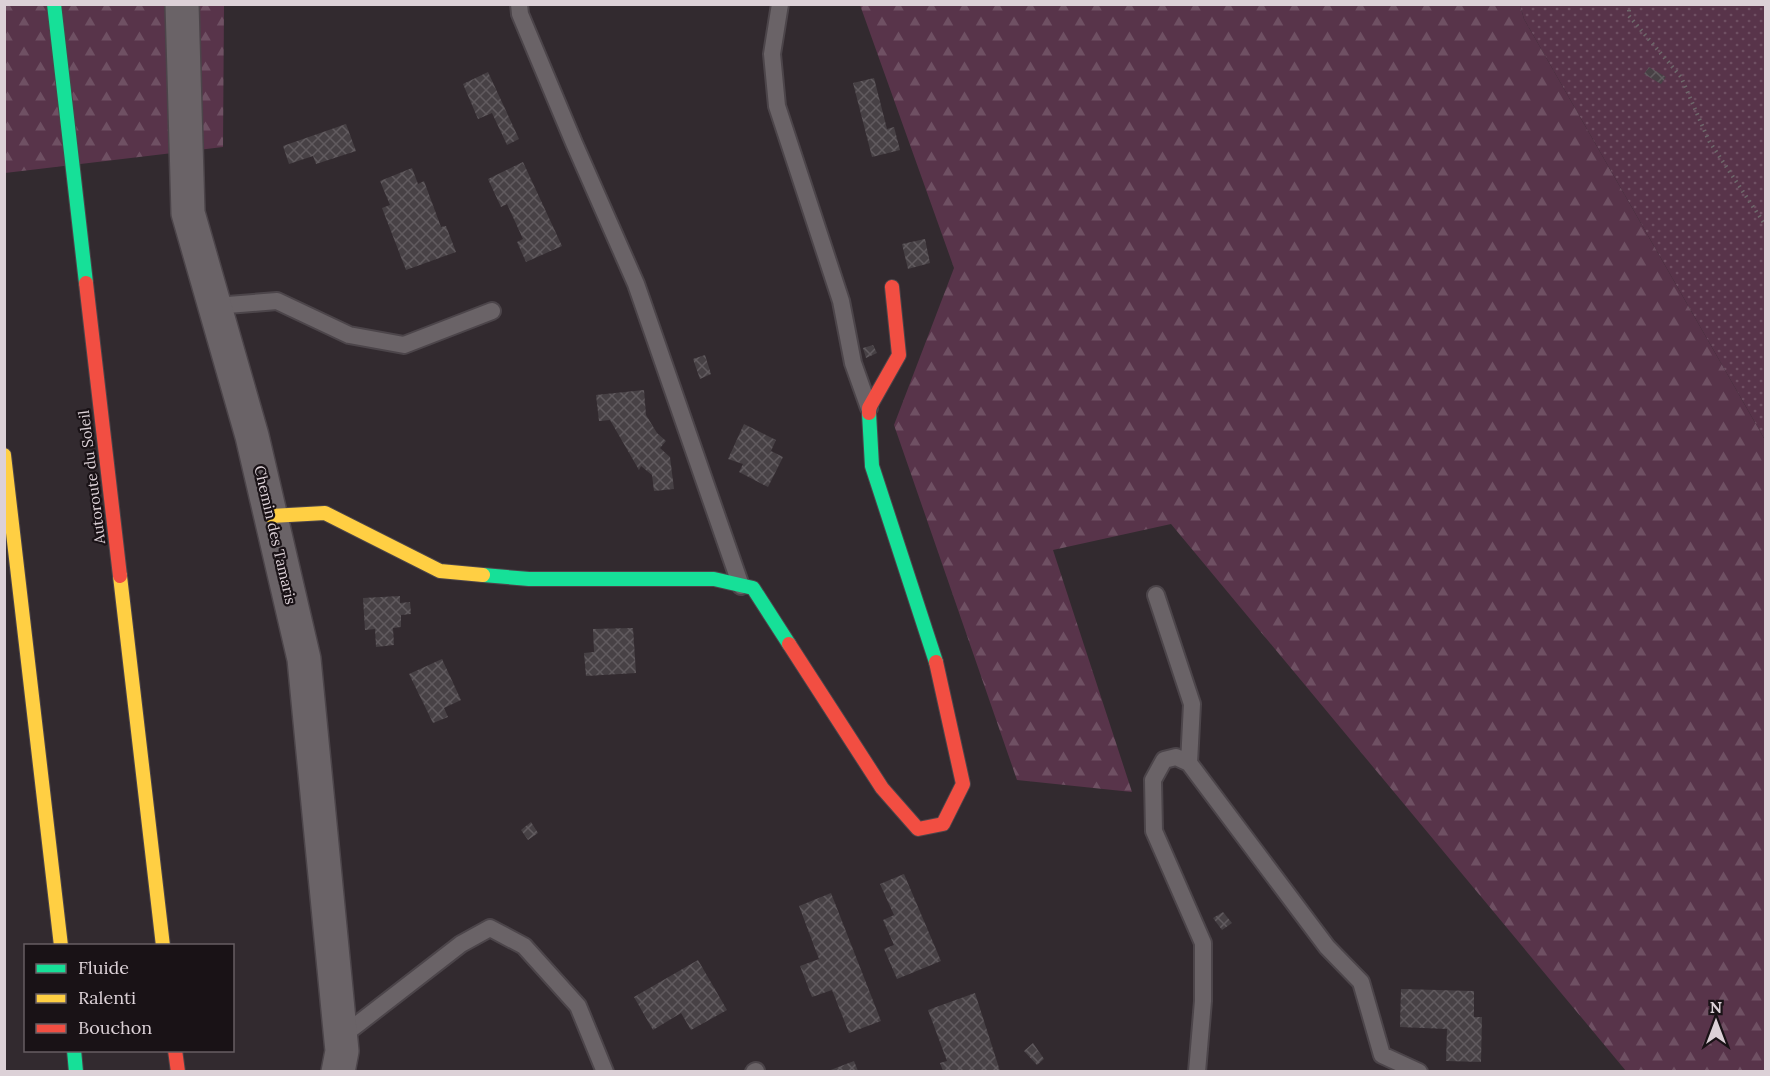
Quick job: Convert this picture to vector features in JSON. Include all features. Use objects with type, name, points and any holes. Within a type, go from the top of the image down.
[{"type":"main road","name":"Autoroute du Soleil","points":[[54,4],[163,944]]},
{"type":"main road","points":[[271,516],[325,513],[440,571],[529,579],[714,579],[753,588],[882,788],[918,829],[943,824],[963,784],[935,658],[872,466],[869,408],[899,354],[892,287]]},
{"type":"main road","points":[[4,455],[62,944]]},
{"type":"main road","points":[[74,1052],[76,1071]]},
{"type":"main road","points":[[175,1052],[178,1071]]},
{"type":"street","name":"Chemin des Tamaris","points":[[182,4],[189,213],[252,436],[304,659],[341,1037],[342,1051],[338,1071]]},
{"type":"lane","points":[[519,4],[520,14],[529,36],[636,284],[741,586]]},
{"type":"lane","points":[[780,4],[772,54],[777,106],[841,301],[853,363],[869,408]]},
{"type":"lane","points":[[215,306],[277,301],[349,335],[404,345],[492,311]]},
{"type":"lane","points":[[1156,595],[1192,704],[1189,763]]},
{"type":"lane","points":[[1197,1071],[1203,1000],[1203,943],[1154,831],[1153,780],[1164,760],[1176,757],[1189,763],[1326,947],[1361,982],[1382,1055],[1419,1071]]},
{"type":"lane","points":[[341,1037],[461,944],[490,928],[524,946],[578,1006],[604,1071]]},
{"type":"path","points":[[1629,4],[1629,16],[1681,77],[1709,141],[1766,226]]},
{"type":"green space","points":[[4,5],[224,5],[223,147],[5,173]]},
{"type":"green space","points":[[860,5],[1520,5],[1524,19],[1765,440],[1765,1071],[1626,1071],[1171,524],[1053,550],[1132,792],[1017,780],[894,425],[954,268]]},
{"type":"green space","points":[[1520,5],[1765,5],[1765,440],[1524,19]]},
{"type":"building","points":[[1649,67],[1666,77],[1661,84],[1644,74]]},
{"type":"building","points":[[488,72],[519,139],[507,145],[492,113],[478,119],[463,84]]},
{"type":"building","points":[[874,78],[887,129],[894,127],[900,150],[872,157],[853,83]]},
{"type":"building","points":[[346,124],[356,151],[316,164],[313,156],[289,164],[283,146]]},
{"type":"building","points":[[523,162],[562,246],[526,262],[517,242],[523,239],[507,204],[501,207],[488,179]]},
{"type":"building","points":[[412,168],[418,184],[424,181],[441,227],[446,226],[456,252],[406,270],[382,208],[390,205],[380,181]]},
{"type":"building","points":[[925,239],[930,263],[908,269],[902,244]]},
{"type":"building","points":[[873,345],[877,353],[866,358],[863,348]]},
{"type":"building","points":[[705,355],[711,374],[700,379],[693,359]]},
{"type":"building","points":[[644,390],[646,415],[657,433],[666,441],[660,448],[670,457],[674,489],[654,491],[652,475],[641,466],[639,470],[610,420],[599,421],[596,395]]},
{"type":"building","points":[[744,424],[776,440],[771,451],[783,457],[768,487],[739,472],[743,464],[728,459]]},
{"type":"building","points":[[400,596],[400,603],[410,602],[411,614],[401,615],[401,627],[393,628],[394,645],[376,647],[375,629],[365,630],[363,598]]},
{"type":"building","points":[[633,628],[636,673],[586,676],[584,653],[594,652],[593,629]]},
{"type":"building","points":[[442,659],[461,700],[444,708],[448,717],[433,723],[409,674]]},
{"type":"building","points":[[531,822],[538,833],[528,840],[521,830]]},
{"type":"building","points":[[904,874],[941,961],[897,979],[884,949],[894,945],[883,920],[894,915],[880,884]]},
{"type":"building","points":[[831,893],[881,1021],[849,1033],[832,990],[812,997],[800,966],[819,959],[799,906]]},
{"type":"building","points":[[1223,912],[1232,923],[1222,930],[1213,918]]},
{"type":"building","points":[[698,960],[727,1010],[691,1030],[681,1013],[653,1030],[634,997]]},
{"type":"building","points":[[1401,989],[1474,991],[1474,1017],[1482,1017],[1481,1062],[1446,1061],[1447,1029],[1400,1027]]},
{"type":"building","points":[[975,993],[1000,1071],[943,1071],[940,1063],[947,1061],[928,1010]]},
{"type":"building","points":[[1033,1043],[1044,1059],[1037,1065],[1024,1051]]},
{"type":"building","points":[[854,1061],[858,1071],[828,1071]]},
{"type":"traffic: fast","points":[[54,4],[86,283]]},
{"type":"traffic: fast","points":[[869,413],[872,466],[936,662]]},
{"type":"traffic: fast","points":[[483,575],[529,579],[714,579],[753,588],[789,644]]},
{"type":"traffic: fast","points":[[74,1052],[76,1072]]},
{"type":"traffic: slow","points":[[4,455],[61,944]]},
{"type":"traffic: slow","points":[[271,516],[325,513],[440,571],[483,575]]},
{"type":"traffic: slow","points":[[120,576],[163,944]]},
{"type":"traffic: jam","points":[[86,283],[120,576]]},
{"type":"traffic: jam","points":[[869,413],[869,408],[899,355],[892,287]]},
{"type":"traffic: jam","points":[[789,644],[882,788],[918,829],[943,824],[963,784],[936,662]]},
{"type":"traffic: jam","points":[[175,1052],[178,1072]]}]
